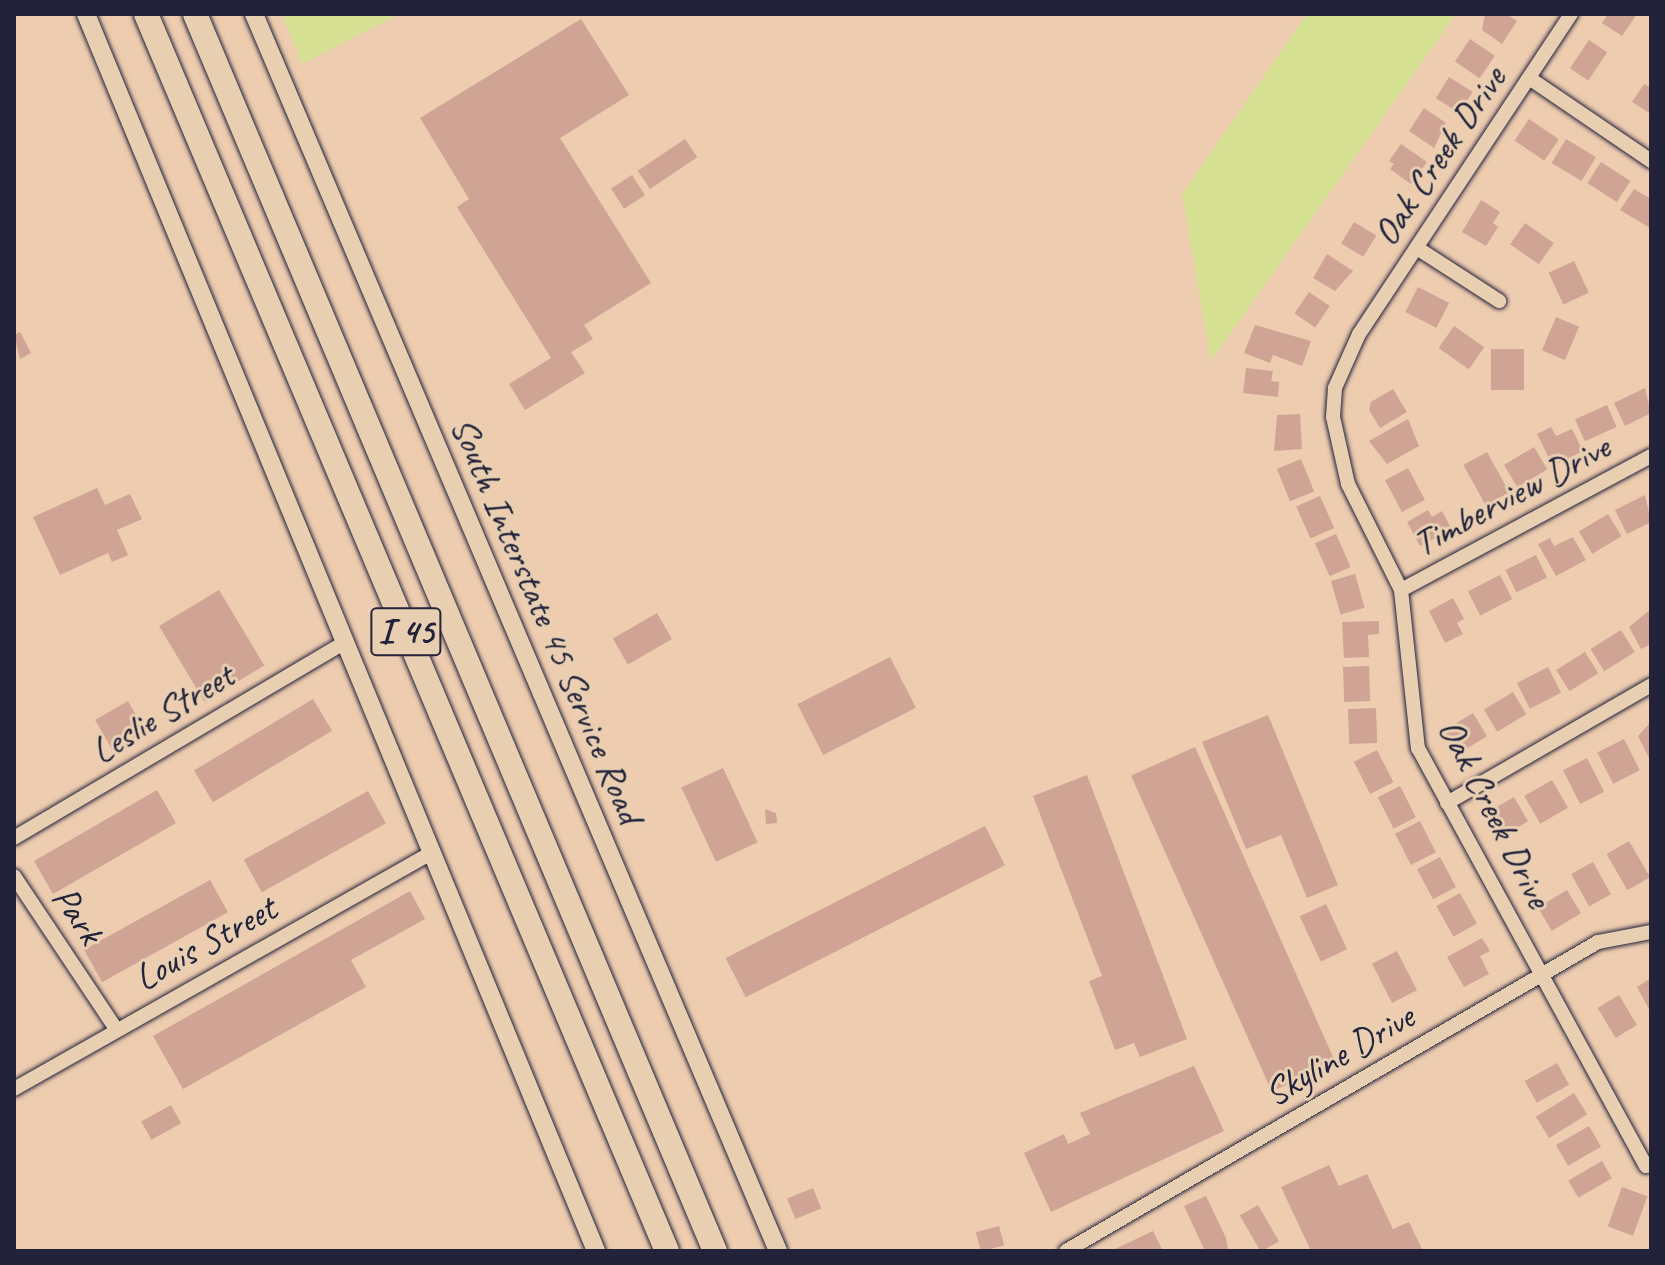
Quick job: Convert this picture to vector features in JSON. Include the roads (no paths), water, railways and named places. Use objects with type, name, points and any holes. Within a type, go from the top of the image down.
[{"type":"highway","name":"I 45","points":[[146,14],[667,1251]]},
{"type":"highway","name":"I 45","points":[[195,14],[715,1251]]},
{"type":"main road","points":[[86,14],[342,644],[596,1251]]},
{"type":"main road","name":"South Interstate 45 Service Road","points":[[254,14],[778,1251]]},
{"type":"street","name":"Oak Creek Drive","points":[[1571,14],[1344,361],[1333,417],[1348,484],[1401,590],[1412,722],[1447,803],[1648,1165]]},
{"type":"street","points":[[1529,78],[1651,161]]},
{"type":"street","points":[[1417,248],[1499,301]]},
{"type":"street","name":"Timberview Drive","points":[[1401,590],[1651,456]]},
{"type":"street","name":"Leslie Street","points":[[14,838],[342,644]]},
{"type":"street","points":[[1447,803],[1651,685]]},
{"type":"street","name":"Louis Street","points":[[14,1089],[429,854]]},
{"type":"street","name":"Park","points":[[14,876],[116,1029]]},
{"type":"street","name":"Skyline Drive","points":[[1066,1251],[1598,942],[1651,932]]}]
